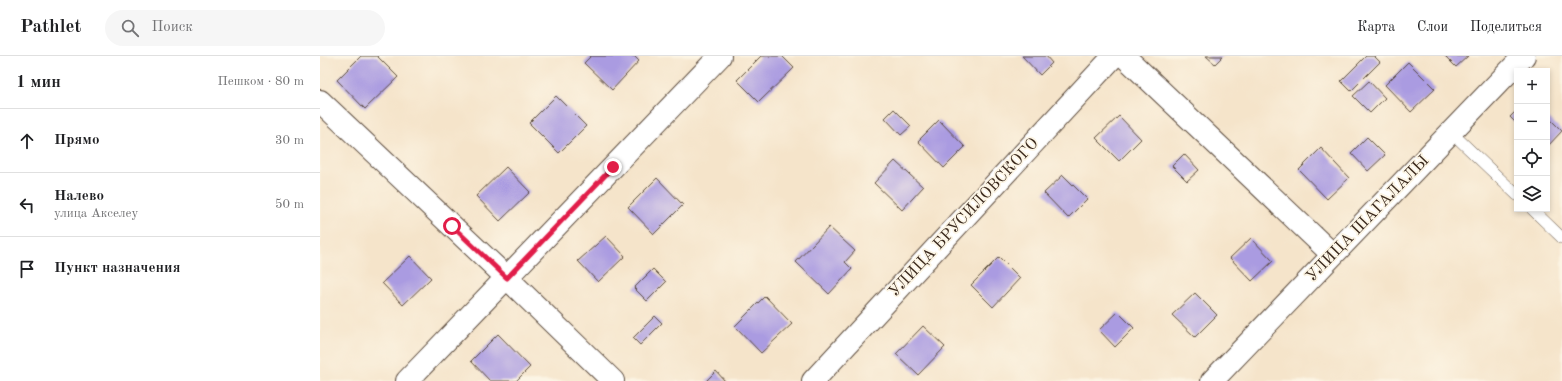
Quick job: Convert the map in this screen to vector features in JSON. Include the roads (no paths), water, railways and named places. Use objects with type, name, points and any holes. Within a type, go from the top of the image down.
[{"type":"street","points":[[407,381],[720,56]]},
{"type":"street","name":"УЛИЦА БРУСИЛОВСКОГО","points":[[813,381],[1114,56]]},
{"type":"street","points":[[1124,56],[1333,256]]},
{"type":"street","name":"УЛИЦА ШАГАЛАЛЫ","points":[[1212,381],[1524,56]]},
{"type":"street","points":[[320,101],[507,278],[613,381]]},
{"type":"lane","points":[[1451,132],[1514,192]]},
{"type":"lane","points":[[1535,212],[1562,238]]}]
